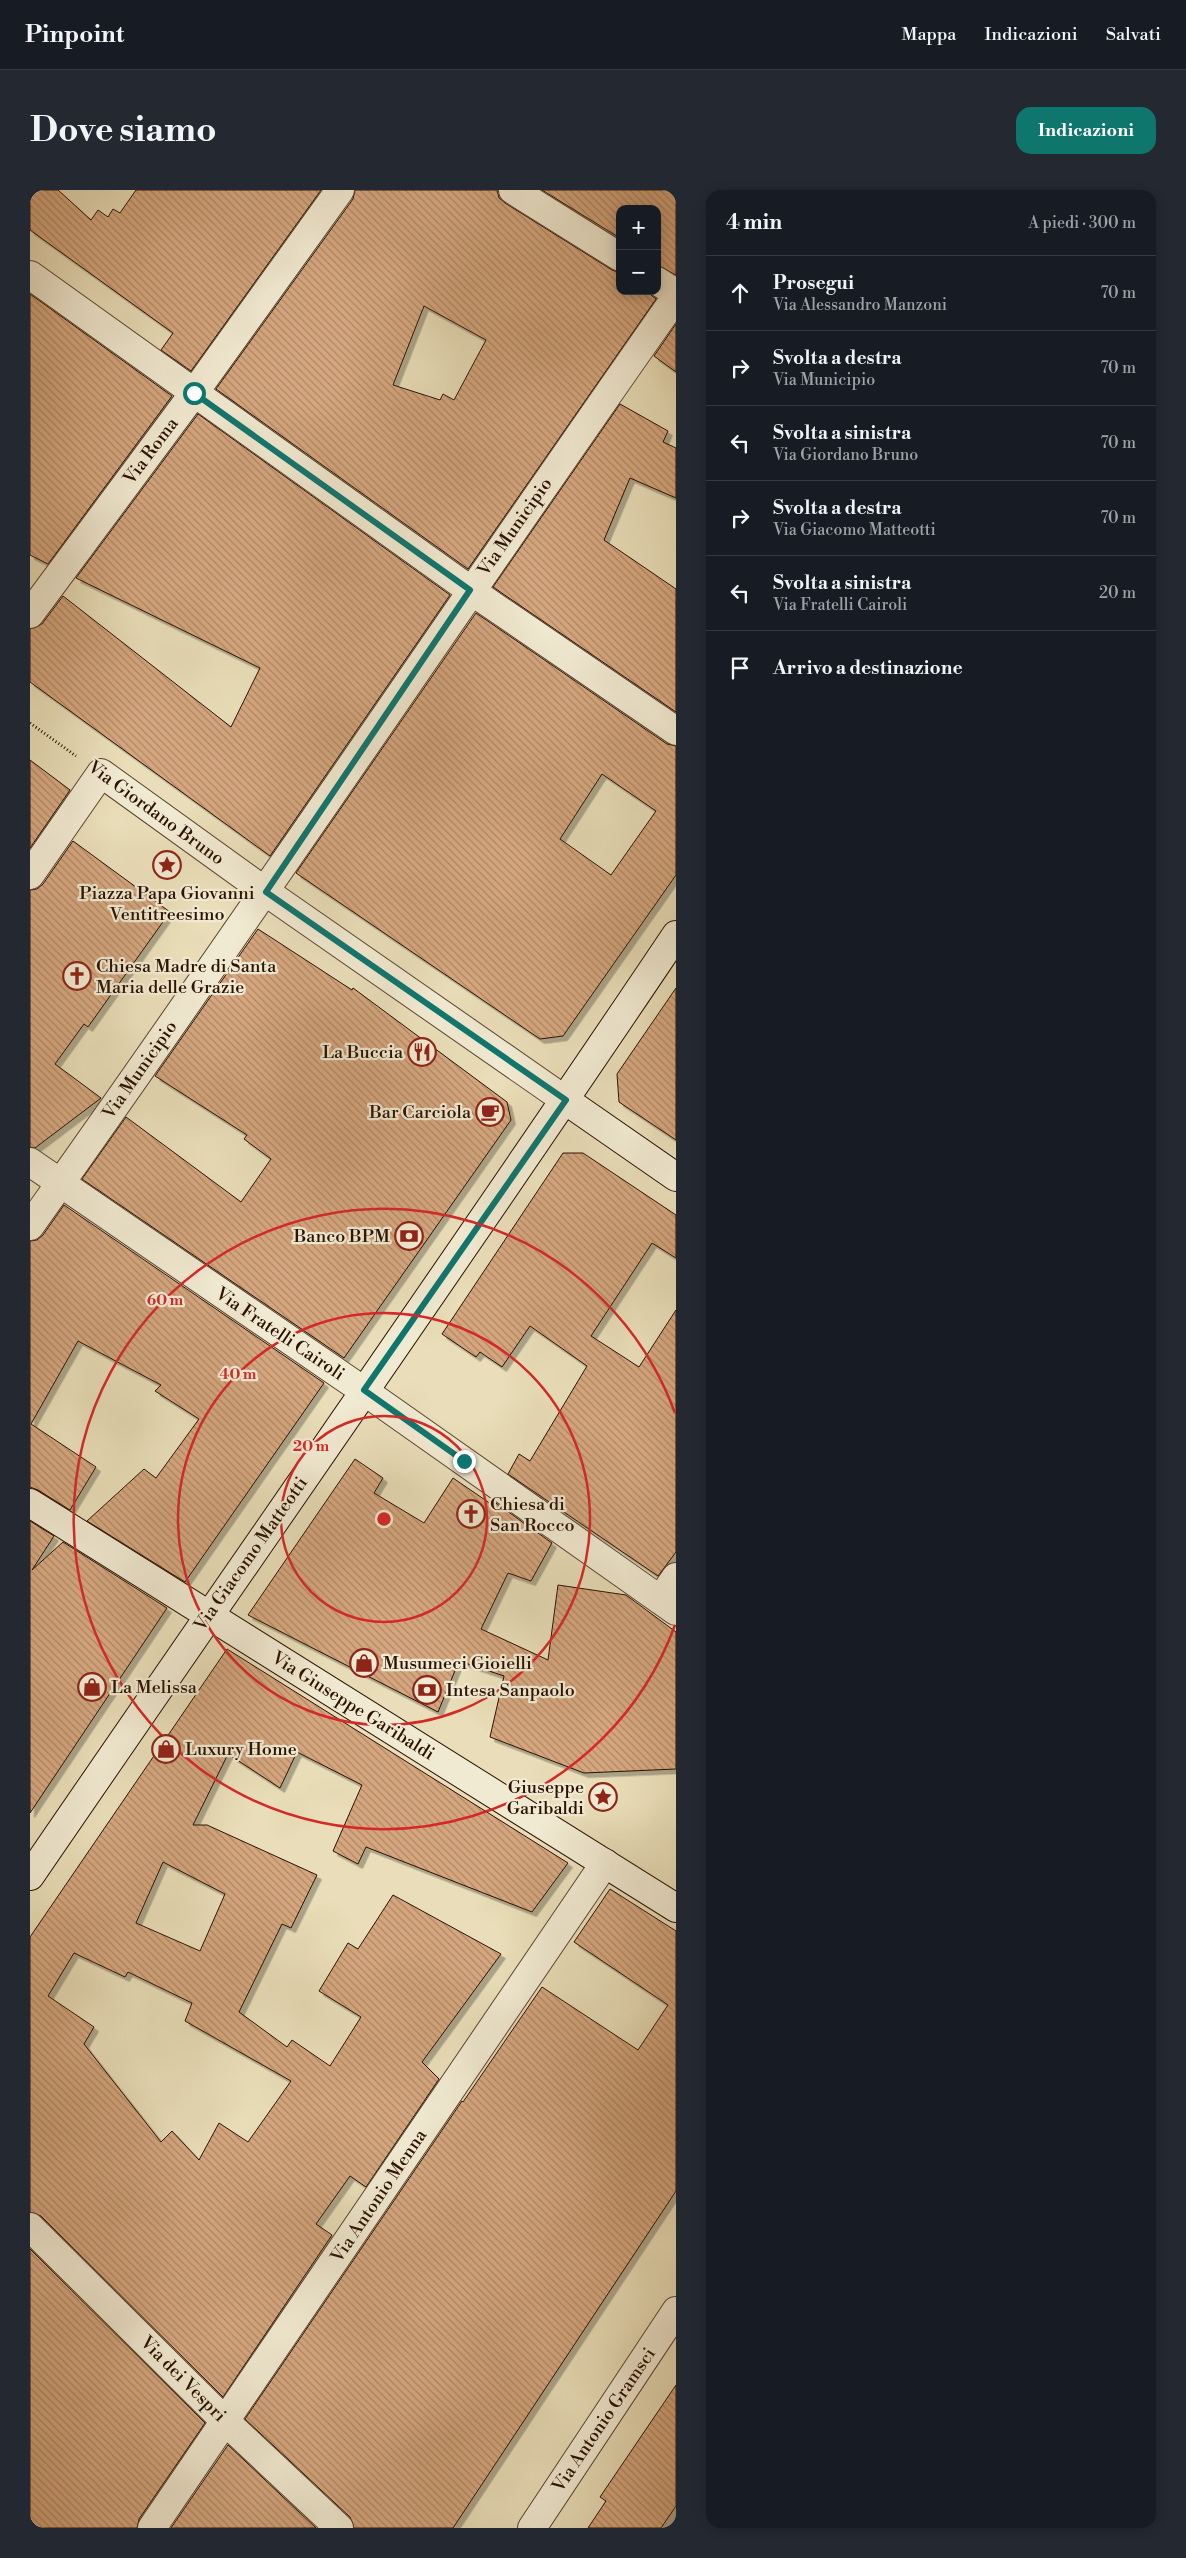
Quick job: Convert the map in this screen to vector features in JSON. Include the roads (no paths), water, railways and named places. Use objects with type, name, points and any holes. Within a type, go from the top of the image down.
[{"type":"street","name":"Via Roma","points":[[30,614],[194,393],[340,190]]},
{"type":"street","points":[[513,190],[616,254]]},
{"type":"street","points":[[30,275],[470,590],[676,731]]},
{"type":"street","points":[[661,284],[676,293]]},
{"type":"street","name":"Via Municipio","points":[[30,1226],[266,892],[470,590],[676,297]]},
{"type":"street","name":"Via Giordano Bruno","points":[[30,875],[101,773],[266,892],[676,1177]]},
{"type":"street","name":"Via Giacomo Matteotti","points":[[30,1876],[208,1615],[566,1100],[676,935]]},
{"type":"street","name":"Via Fratelli Cairoli","points":[[30,1162],[364,1390],[668,1606]]},
{"type":"street","name":"Via Giuseppe Garibaldi","points":[[30,1503],[676,1908]]},
{"type":"street","points":[[668,1606],[676,1577]]},
{"type":"street","name":"Via Antonio Menna","points":[[152,2528],[605,1863]]},
{"type":"street","name":"Via dei Vespri","points":[[30,2227],[225,2421],[339,2528]]},
{"type":"street","name":"Via Antonio Gramsci","points":[[532,2528],[676,2311]]},
{"type":"place","name":"Piazza Papa Giovanni Ventitreesimo","points":[[167,865]]},
{"type":"place","name":"Chiesa Madre di Santa Maria delle Grazie","points":[[77,976]]},
{"type":"place","name":"La Buccia","points":[[422,1052]]},
{"type":"place","name":"Bar Carciola","points":[[490,1112]]},
{"type":"place","name":"Banco BPM","points":[[409,1236]]},
{"type":"place","name":"Chiesa di San Rocco","points":[[471,1514]]},
{"type":"place","name":"Musumeci Gioielli","points":[[364,1663]]},
{"type":"place","name":"La Melissa","points":[[92,1687]]},
{"type":"place","name":"Intesa Sanpaolo","points":[[427,1690]]},
{"type":"place","name":"Luxury Home","points":[[166,1749]]},
{"type":"place","name":"Giuseppe Garibaldi","points":[[603,1797]]}]
